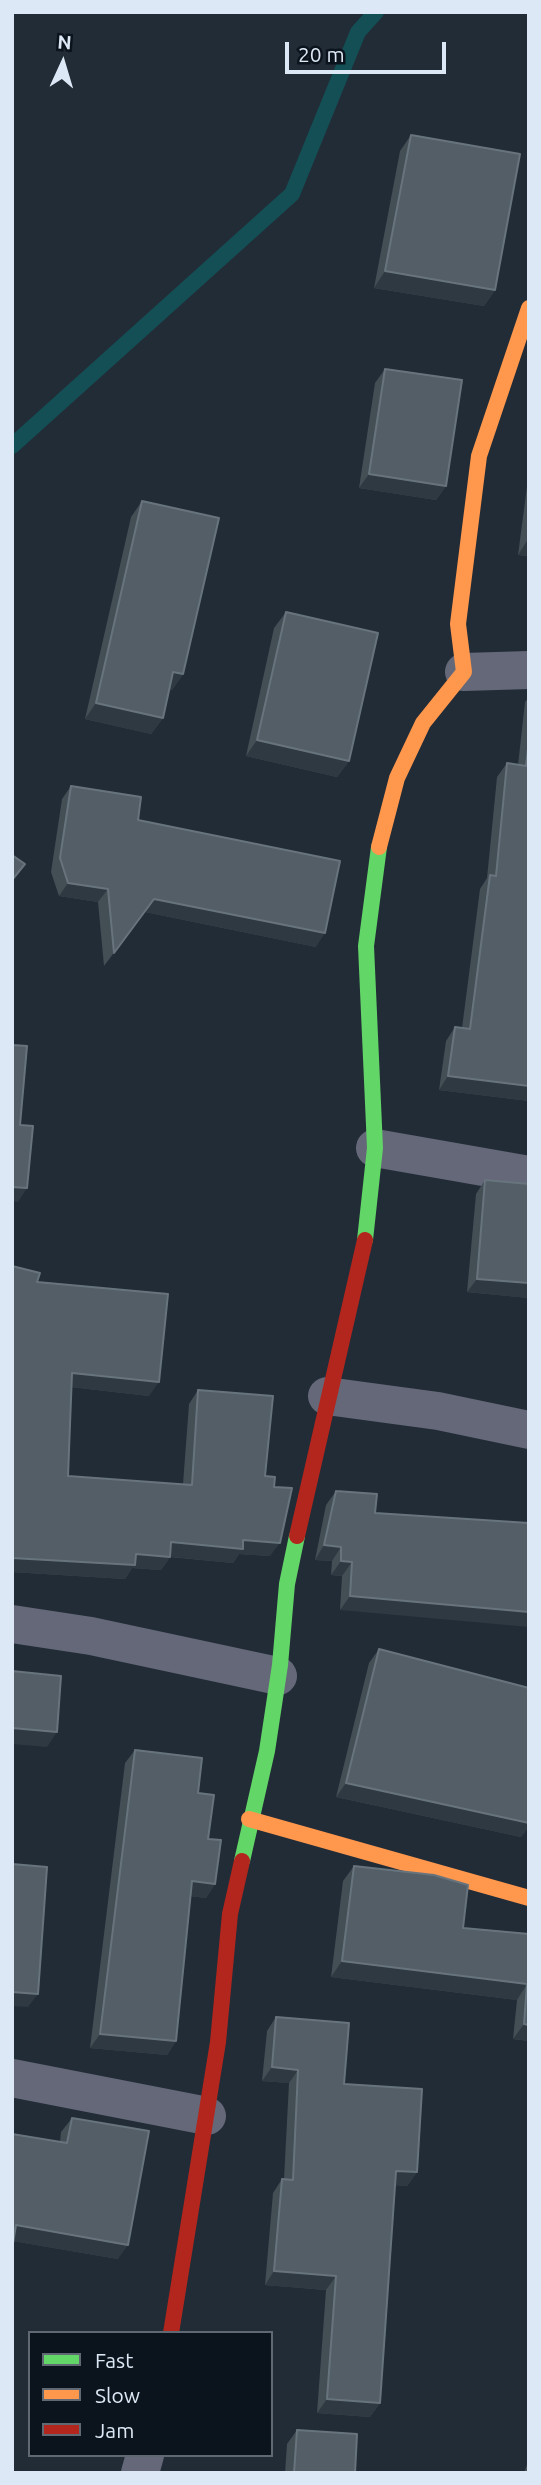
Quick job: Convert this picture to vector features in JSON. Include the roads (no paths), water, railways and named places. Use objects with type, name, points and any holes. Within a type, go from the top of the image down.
[{"type":"street","points":[[171,2331],[218,2042],[230,1914],[249,1819],[267,1751],[287,1584],[327,1395],[367,1234],[374,1148],[366,946],[378,851],[397,778],[424,723],[464,672],[458,624],[480,456],[529,307]]},
{"type":"street","points":[[464,672],[529,670]]},
{"type":"street","points":[[374,1148],[529,1175]]},
{"type":"street","points":[[327,1395],[438,1411],[529,1430]]},
{"type":"street","points":[[12,1624],[91,1636],[278,1676]]},
{"type":"street","points":[[249,1819],[529,1898]]},
{"type":"street","points":[[12,2078],[207,2116]]},
{"type":"waterway","points":[[12,446],[292,194],[358,32],[376,12]]}]
